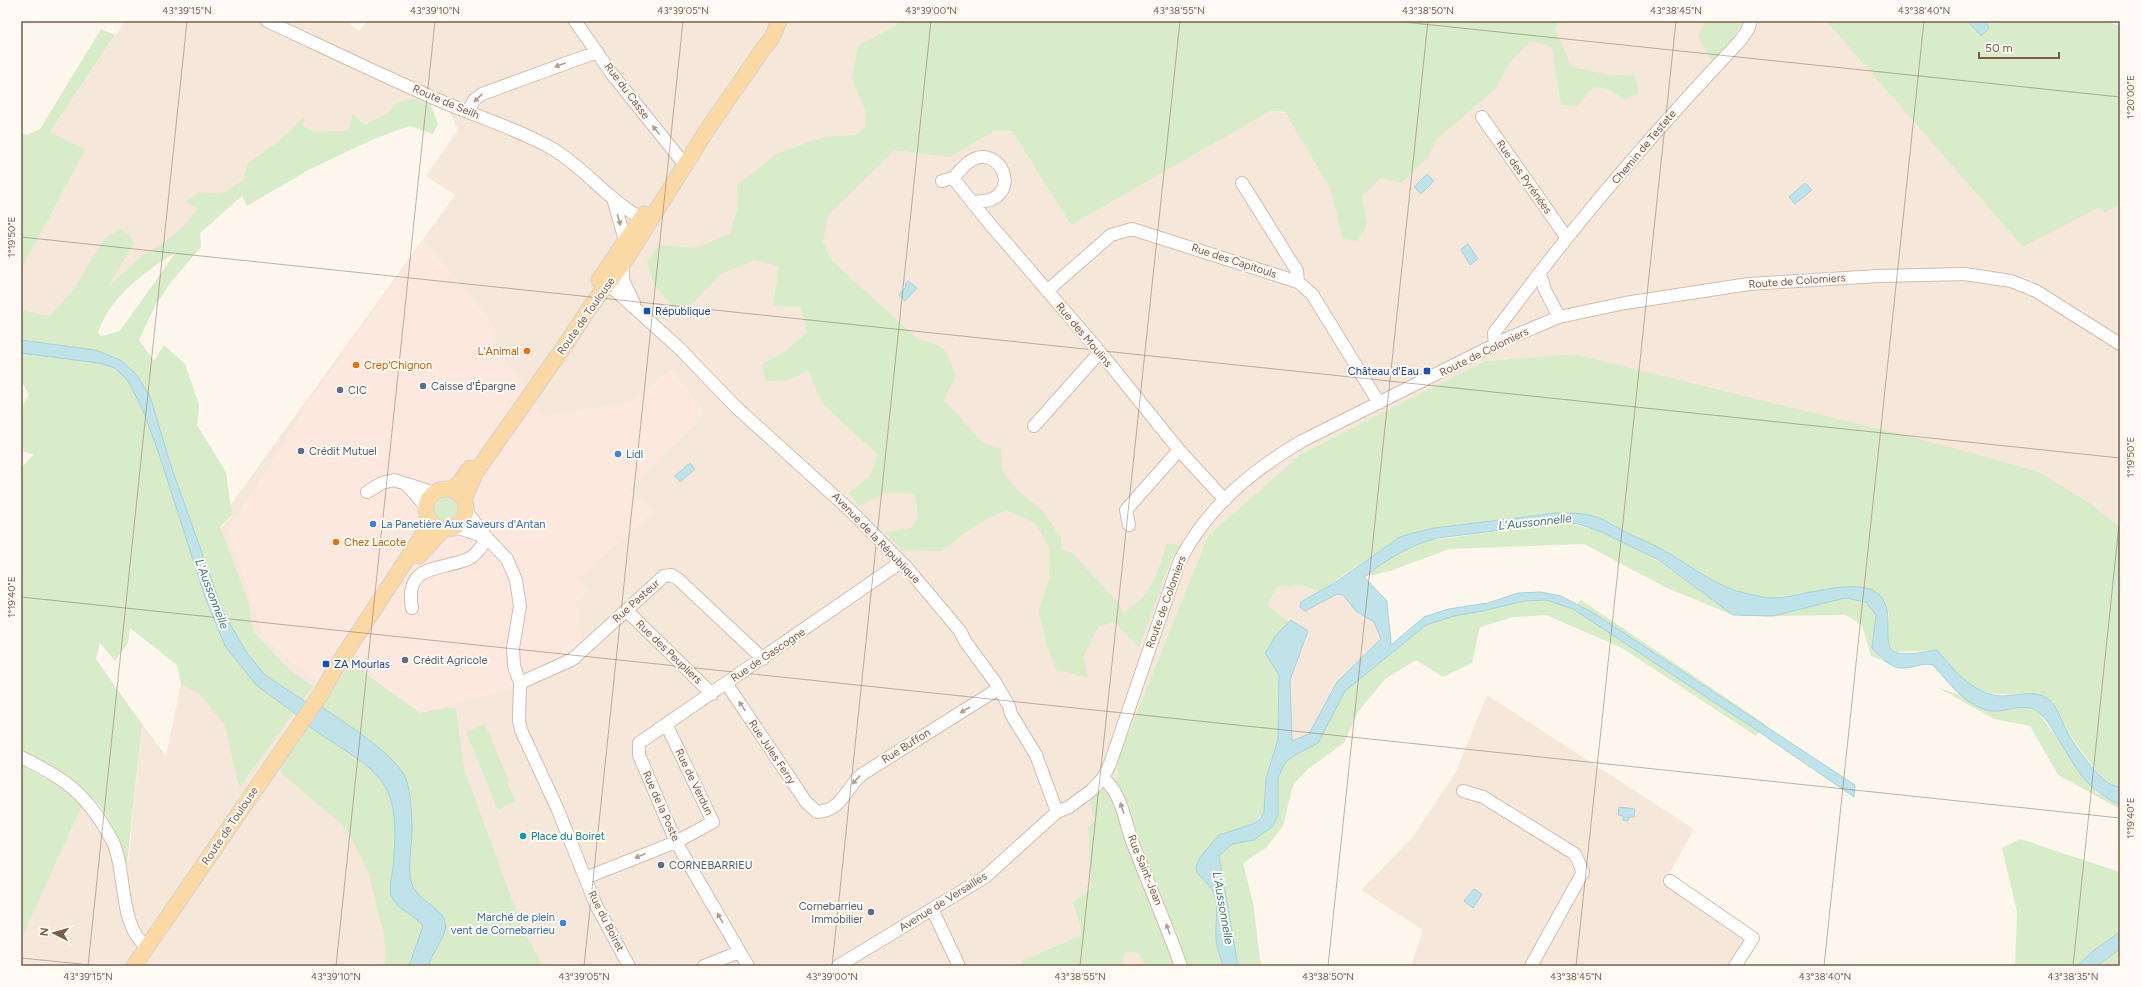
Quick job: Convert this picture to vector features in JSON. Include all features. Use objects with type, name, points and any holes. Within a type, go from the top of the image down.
[{"type":"main road","name":"Route de Toulouse","points":[[763,48],[771,21]]},
{"type":"main road","name":"Route de Toulouse","points":[[451,490],[464,477],[500,428],[564,335],[629,246],[763,48],[776,32],[779,21]]},
{"type":"main road","name":"Route de Toulouse","points":[[465,506],[476,472],[568,341],[590,307],[623,264],[641,218],[681,160],[707,130]]},
{"type":"main road","points":[[443,489],[451,490],[457,492],[465,506],[461,523],[450,528],[431,522],[426,507],[435,493],[443,489]]},
{"type":"main road","name":"Route de Toulouse","points":[[323,691],[339,661],[414,551],[431,522]]},
{"type":"main road","name":"Route de Toulouse","points":[[142,959],[294,731],[348,660],[419,555],[450,528]]},
{"type":"street","name":"Route de Seilh","points":[[267,21],[468,112],[513,129],[553,150],[583,170],[627,210],[641,218]]},
{"type":"street","name":"Rue du Casse","points":[[575,21],[597,52],[681,160]]},
{"type":"street","name":"Chemin de Testete","points":[[1495,345],[1494,334],[1566,238],[1673,112],[1739,42],[1747,31],[1751,21]]},
{"type":"street","points":[[468,112],[474,100],[482,94],[597,52]]},
{"type":"street","name":"Rue des Pyrénées","points":[[1482,117],[1566,238]]},
{"type":"street","name":"Rue des Moulins","points":[[974,202],[991,200],[998,196],[1003,188],[1005,179],[1003,170],[999,164],[984,157],[973,159],[947,180],[974,202],[980,221],[1047,291],[1100,352],[1179,450],[1225,500]]},
{"type":"street","points":[[1242,183],[1297,271],[1298,282]]},
{"type":"street","points":[[608,284],[607,277],[629,246],[613,198]]},
{"type":"street","name":"Rue des Capitouls","points":[[1047,291],[1110,235],[1132,229],[1298,282],[1312,294],[1379,403]]},
{"type":"street","name":"Avenue de la République","points":[[623,264],[623,280],[637,309]]},
{"type":"street","name":"Route de Colomiers","points":[[1057,812],[1080,799],[1103,778],[1110,764],[1180,560],[1193,535],[1244,479],[1276,456],[1495,345],[1559,317],[1625,303],[1749,284],[1878,276],[1965,274],[2011,280],[2036,291],[2120,344]]},
{"type":"street","points":[[1538,275],[1542,280],[1545,290],[1559,317]]},
{"type":"street","name":"Avenue de la République","points":[[608,284],[678,347],[737,408],[813,475],[901,562],[960,631],[965,641],[1009,706],[1011,714],[1036,755],[1057,812]]},
{"type":"street","points":[[1034,426],[1100,352]]},
{"type":"street","points":[[1129,525],[1126,510],[1179,450]]},
{"type":"street","points":[[367,492],[382,483],[394,480],[435,493]]},
{"type":"street","points":[[407,485],[426,507]]},
{"type":"street","points":[[465,506],[487,538],[507,559],[516,580],[520,606],[514,648],[514,666],[520,683],[519,720],[521,730],[558,810],[584,878]]},
{"type":"street","points":[[450,528],[487,538]]},
{"type":"street","points":[[412,608],[410,595],[412,586],[417,577],[430,569],[469,558],[487,538]]},
{"type":"street","name":"Rue de Gascogne","points":[[638,749],[639,743],[763,659],[901,562]]},
{"type":"street","name":"Rue Pasteur","points":[[520,683],[573,659],[660,579],[664,576],[671,575],[678,579],[763,659]]},
{"type":"street","name":"Rue des Peupliers","points":[[626,610],[712,694]]},
{"type":"street","name":"Rue Jules Ferry","points":[[726,683],[812,810],[823,812]]},
{"type":"street","name":"Rue Buffon","points":[[823,812],[832,809],[843,800],[853,782],[861,775],[998,689]]},
{"type":"street","name":"Rue de Verdun","points":[[666,724],[714,822],[676,842]]},
{"type":"street","name":"Rue de la Poste","points":[[638,749],[639,756],[676,842],[748,966]]},
{"type":"street","points":[[21,757],[65,782],[79,795],[105,828],[113,843],[118,858],[132,929],[142,943],[142,959]]},
{"type":"street","name":"Rue Saint-Jean","points":[[1103,778],[1110,785],[1119,799],[1132,840],[1181,966]]},
{"type":"street","points":[[1463,791],[1483,797],[1575,854],[1584,872],[1531,966]]},
{"type":"street","name":"Avenue de Versailles","points":[[838,966],[985,878],[1057,812]]},
{"type":"street","name":"Rue du Boiret","points":[[629,966],[610,933],[584,878],[676,842]]},
{"type":"street","points":[[1670,881],[1753,938],[1735,966]]},
{"type":"street","points":[[932,909],[959,966]]},
{"type":"street","points":[[704,966],[739,952]]},
{"type":"shaded area","points":[[125,21],[346,21],[359,31],[368,21],[921,21],[951,132],[1012,131],[1071,225],[1271,111],[1397,128],[1487,21],[1826,21],[2023,247],[2101,206],[2104,213],[2120,204],[2120,527],[2091,504],[2040,472],[1573,354],[1485,361],[1208,536],[1118,760],[1118,776],[1108,790],[1096,818],[1088,827],[1091,889],[1073,902],[1082,935],[1024,960],[1024,966],[21,966],[21,940],[88,793],[107,817],[128,863],[142,724],[166,756],[199,595],[208,541],[232,516],[229,507],[455,195],[426,176],[458,130],[450,112],[431,105],[243,180],[84,325],[21,310],[21,270],[84,151],[50,132]]},
{"type":"shaded area","points":[[424,241],[494,325],[495,344],[544,416],[635,401],[670,369],[702,407],[701,419],[629,489],[653,512],[579,578],[589,590],[576,602],[581,641],[561,657],[511,689],[420,713],[359,668],[316,683],[264,637],[228,530],[312,398]]},
{"type":"shaded area","points":[[1301,585],[1319,592],[1301,602],[1337,594],[1343,595],[1356,611],[1374,622],[1381,640],[1337,682],[1309,734],[1291,742],[1290,680],[1308,632],[1291,620],[1289,622],[1267,605],[1278,587]]},
{"type":"shaded area","points":[[1487,695],[1694,829],[1668,876],[1759,936],[1740,966],[1411,966],[1423,930],[1361,890],[1412,838],[1456,772]]},
{"type":"shaded area","points":[[1125,952],[1139,953],[1145,966],[1122,966]]},
{"type":"green space","points":[[903,21],[1559,21],[1555,29],[1572,67],[1605,74],[1635,76],[1639,93],[1624,100],[1609,89],[1594,87],[1577,106],[1561,105],[1552,47],[1531,41],[1510,62],[1496,88],[1436,140],[1427,159],[1401,183],[1381,178],[1362,196],[1367,224],[1358,241],[1343,239],[1330,188],[1285,112],[1271,111],[1071,225],[1012,131],[994,131],[950,157],[895,150],[828,215],[823,242],[831,260],[919,340],[935,344],[944,350],[950,360],[956,376],[944,400],[983,443],[1001,448],[1002,470],[1017,490],[1043,511],[1061,538],[1061,549],[1072,553],[1116,600],[1123,612],[1133,606],[1147,592],[1157,574],[1167,543],[1182,546],[1173,555],[1139,648],[1114,622],[1098,627],[1084,656],[1088,678],[1057,670],[1046,644],[1039,610],[1049,580],[1050,549],[1035,523],[1006,510],[980,522],[941,551],[902,550],[885,532],[911,528],[918,517],[915,494],[886,493],[859,506],[849,493],[869,477],[878,455],[822,403],[808,371],[789,380],[766,381],[762,364],[786,351],[807,332],[801,307],[773,306],[779,266],[754,260],[720,275],[680,316],[655,285],[647,262],[660,245],[696,248],[730,233],[738,206],[737,185],[778,153],[824,137],[856,135],[865,127],[866,112],[852,79],[858,46]]},
{"type":"green space","points":[[1706,21],[1743,21],[1732,39],[1712,62],[1698,36]]},
{"type":"green space","points":[[1826,21],[1968,21],[1971,24],[1989,28],[1985,21],[2105,21],[2120,26],[2120,204],[2104,213],[2100,207],[2023,247]]},
{"type":"green space","points":[[101,29],[115,35],[50,132],[85,150],[21,270],[21,132],[27,135],[40,129]]},
{"type":"green space","points":[[413,99],[431,105],[438,124],[433,134],[409,126],[374,139],[310,169],[247,206],[242,196],[200,233],[201,247],[172,281],[155,306],[139,340],[154,361],[164,345],[185,364],[199,405],[197,425],[226,472],[232,515],[220,527],[248,601],[253,632],[289,669],[313,686],[239,788],[225,726],[201,695],[181,684],[177,665],[130,628],[128,643],[115,661],[100,643],[96,659],[142,724],[127,864],[108,818],[91,796],[57,771],[21,750],[21,468],[34,454],[21,451],[21,407],[29,395],[21,381],[21,310],[50,316],[73,290],[105,238],[121,228],[135,242],[107,288],[142,256],[164,242],[184,226],[198,208],[185,202],[199,192],[218,194],[226,192],[243,180],[247,164],[284,137],[304,117],[303,126],[314,132],[348,131],[353,114],[364,125],[389,113],[397,103]],"holes":[[[176,252],[120,331],[102,336],[98,333],[103,320],[119,297],[152,268]]]},
{"type":"green space","points":[[1573,354],[1912,437],[2040,472],[2091,504],[2120,527],[2120,788],[2104,781],[2068,733],[2025,693],[1995,694],[1974,687],[1956,672],[1937,650],[1896,652],[1892,648],[1888,639],[1889,613],[1849,586],[1772,598],[1747,594],[1713,581],[1664,550],[1627,533],[1611,522],[1589,515],[1556,513],[1435,528],[1398,538],[1319,592],[1301,585],[1278,587],[1267,605],[1289,622],[1276,635],[1265,652],[1279,675],[1278,739],[1266,779],[1264,812],[1253,824],[1219,835],[1197,873],[1206,881],[1215,896],[1217,910],[1216,941],[1223,966],[1145,966],[1139,953],[1125,952],[1122,966],[1024,966],[1023,960],[1082,935],[1073,902],[1091,889],[1088,827],[1096,818],[1089,803],[1102,789],[1108,790],[1118,776],[1118,760],[1124,744],[1208,536],[1301,454],[1485,361]]},
{"type":"green space","points":[[446,498],[455,501],[458,510],[455,519],[446,522],[437,519],[434,510],[437,501]]},
{"type":"green space","points":[[1559,523],[1583,527],[1606,534],[1629,544],[1673,571],[1733,615],[1667,588],[1584,544],[1449,549],[1390,571],[1364,577],[1397,553],[1419,542]]},
{"type":"green space","points":[[1845,598],[1866,602],[1876,615],[1872,648],[1882,660],[1871,656],[1862,625],[1846,615],[1773,616]]},
{"type":"green space","points":[[1546,600],[1573,609],[1581,600],[1765,724],[1756,736],[1622,648],[1546,615],[1514,617],[1480,627],[1472,663],[1443,677],[1416,660],[1385,679],[1358,712],[1344,743],[1308,769],[1293,785],[1283,826],[1267,847],[1243,863],[1253,903],[1261,966],[1238,966],[1219,856],[1232,844],[1254,840],[1278,815],[1278,778],[1285,763],[1292,757],[1318,743],[1345,691],[1426,625],[1454,616],[1524,601]]},
{"type":"green space","points":[[351,663],[420,713],[444,708],[456,708],[464,769],[524,932],[543,966],[386,966],[384,936],[368,871],[346,828],[281,773],[280,762]]},
{"type":"green space","points":[[1937,687],[1960,695],[1986,710],[1998,711],[2025,708],[2038,712],[2097,793],[2120,805],[2120,809],[2058,775],[2030,726],[1994,719]]},
{"type":"green space","points":[[485,724],[509,781],[507,782],[516,802],[498,810],[466,732]]},
{"type":"green space","points":[[21,765],[65,789],[82,806],[21,940]]},
{"type":"green space","points":[[2020,839],[2120,872],[2120,932],[2093,951],[2077,966],[2015,966],[2017,912],[2002,848]]},
{"type":"green space","points":[[2120,949],[2120,966],[2097,966]]},
{"type":"water","points":[[1968,21],[1985,21],[1989,28],[1981,36]]},
{"type":"water","points":[[1427,174],[1434,181],[1421,194],[1414,187]]},
{"type":"water","points":[[1805,183],[1812,190],[1795,204],[1789,197]]},
{"type":"water","points":[[1468,244],[1478,259],[1470,265],[1461,249]]},
{"type":"water","points":[[908,281],[917,288],[905,301],[899,295],[906,287],[905,284]]},
{"type":"water","name":"L'Aussonnelle","points":[[21,340],[95,350],[120,360],[136,374],[150,396],[171,466],[223,612],[247,653],[265,675],[306,702],[297,715],[256,685],[225,646],[205,597],[159,454],[143,410],[128,381],[115,368],[99,363],[21,353]]},
{"type":"water","points":[[690,463],[695,469],[680,482],[675,476]]},
{"type":"water","name":"L'Aussonnelle","points":[[1556,513],[1581,514],[1600,518],[1627,533],[1660,548],[1715,582],[1748,594],[1772,598],[1852,587],[1874,591],[1882,598],[1886,606],[1889,643],[1892,649],[1898,653],[1908,654],[1937,650],[1966,681],[1984,692],[2005,696],[2037,694],[2047,698],[2054,706],[2068,734],[2080,752],[2099,775],[2112,785],[2120,788],[2120,805],[2098,791],[2082,777],[2047,721],[2042,715],[2033,709],[2020,708],[1999,711],[1986,710],[1978,707],[1963,697],[1950,685],[1933,665],[1925,664],[1909,668],[1901,668],[1892,666],[1885,661],[1872,648],[1876,615],[1866,602],[1845,598],[1773,616],[1733,615],[1657,559],[1599,531],[1578,524],[1558,523],[1438,538],[1399,553],[1364,577],[1387,601],[1391,645],[1424,617],[1448,609],[1488,603],[1518,593],[1541,592],[1561,596],[1595,614],[1855,785],[1854,797],[1752,727],[1573,609],[1546,600],[1524,601],[1454,616],[1426,625],[1345,691],[1318,743],[1292,757],[1285,763],[1278,778],[1278,815],[1273,826],[1254,840],[1232,844],[1219,856],[1238,966],[1223,966],[1216,941],[1217,910],[1215,896],[1206,881],[1197,873],[1196,867],[1200,857],[1219,835],[1253,824],[1260,819],[1264,812],[1266,779],[1278,739],[1279,675],[1265,653],[1276,635],[1291,620],[1308,631],[1290,680],[1292,741],[1309,734],[1337,682],[1381,639],[1374,622],[1356,611],[1343,595],[1337,594],[1305,611],[1300,607],[1301,602],[1339,580],[1398,538],[1409,534],[1435,528]]},
{"type":"water","points":[[319,705],[380,749],[400,769],[406,779],[410,795],[412,824],[410,860],[411,881],[414,889],[438,911],[443,917],[445,923],[445,931],[428,966],[409,966],[423,926],[397,905],[390,892],[395,846],[395,824],[391,801],[387,791],[375,773],[366,765],[305,723]]},
{"type":"water","points":[[1619,807],[1635,809],[1634,817],[1629,817],[1628,821],[1623,820],[1623,816],[1618,815]]},
{"type":"water","points":[[1474,889],[1482,894],[1473,908],[1464,901]]},
{"type":"water","points":[[2120,932],[2120,949],[2097,966],[2077,966],[2093,951]]},
{"type":"place","name":"République","points":[[647,311]]},
{"type":"place","name":"L'Animal","points":[[527,351]]},
{"type":"place","name":"Crep'Chignon","points":[[356,365]]},
{"type":"place","name":"Château d'Eau","points":[[1427,371]]},
{"type":"place","name":"Caisse d'Épargne","points":[[423,386]]},
{"type":"place","name":"CIC","points":[[340,390]]},
{"type":"place","name":"Crédit Mutuel","points":[[301,451]]},
{"type":"place","name":"Lidl","points":[[618,454]]},
{"type":"place","name":"La Panetière Aux Saveurs d'Antan","points":[[373,524]]},
{"type":"place","name":"Chez Lacote","points":[[336,542]]},
{"type":"place","name":"Crédit Agricole","points":[[405,660]]},
{"type":"place","name":"ZA Mourlas","points":[[326,664]]},
{"type":"place","name":"Place du Boiret","points":[[523,836]]},
{"type":"place","name":"CORNEBARRIEU","points":[[661,865]]},
{"type":"place","name":"Cornebarrieu Immobilier","points":[[871,912]]},
{"type":"place","name":"Marché de plein vent de Cornebarrieu","points":[[563,923]]}]
